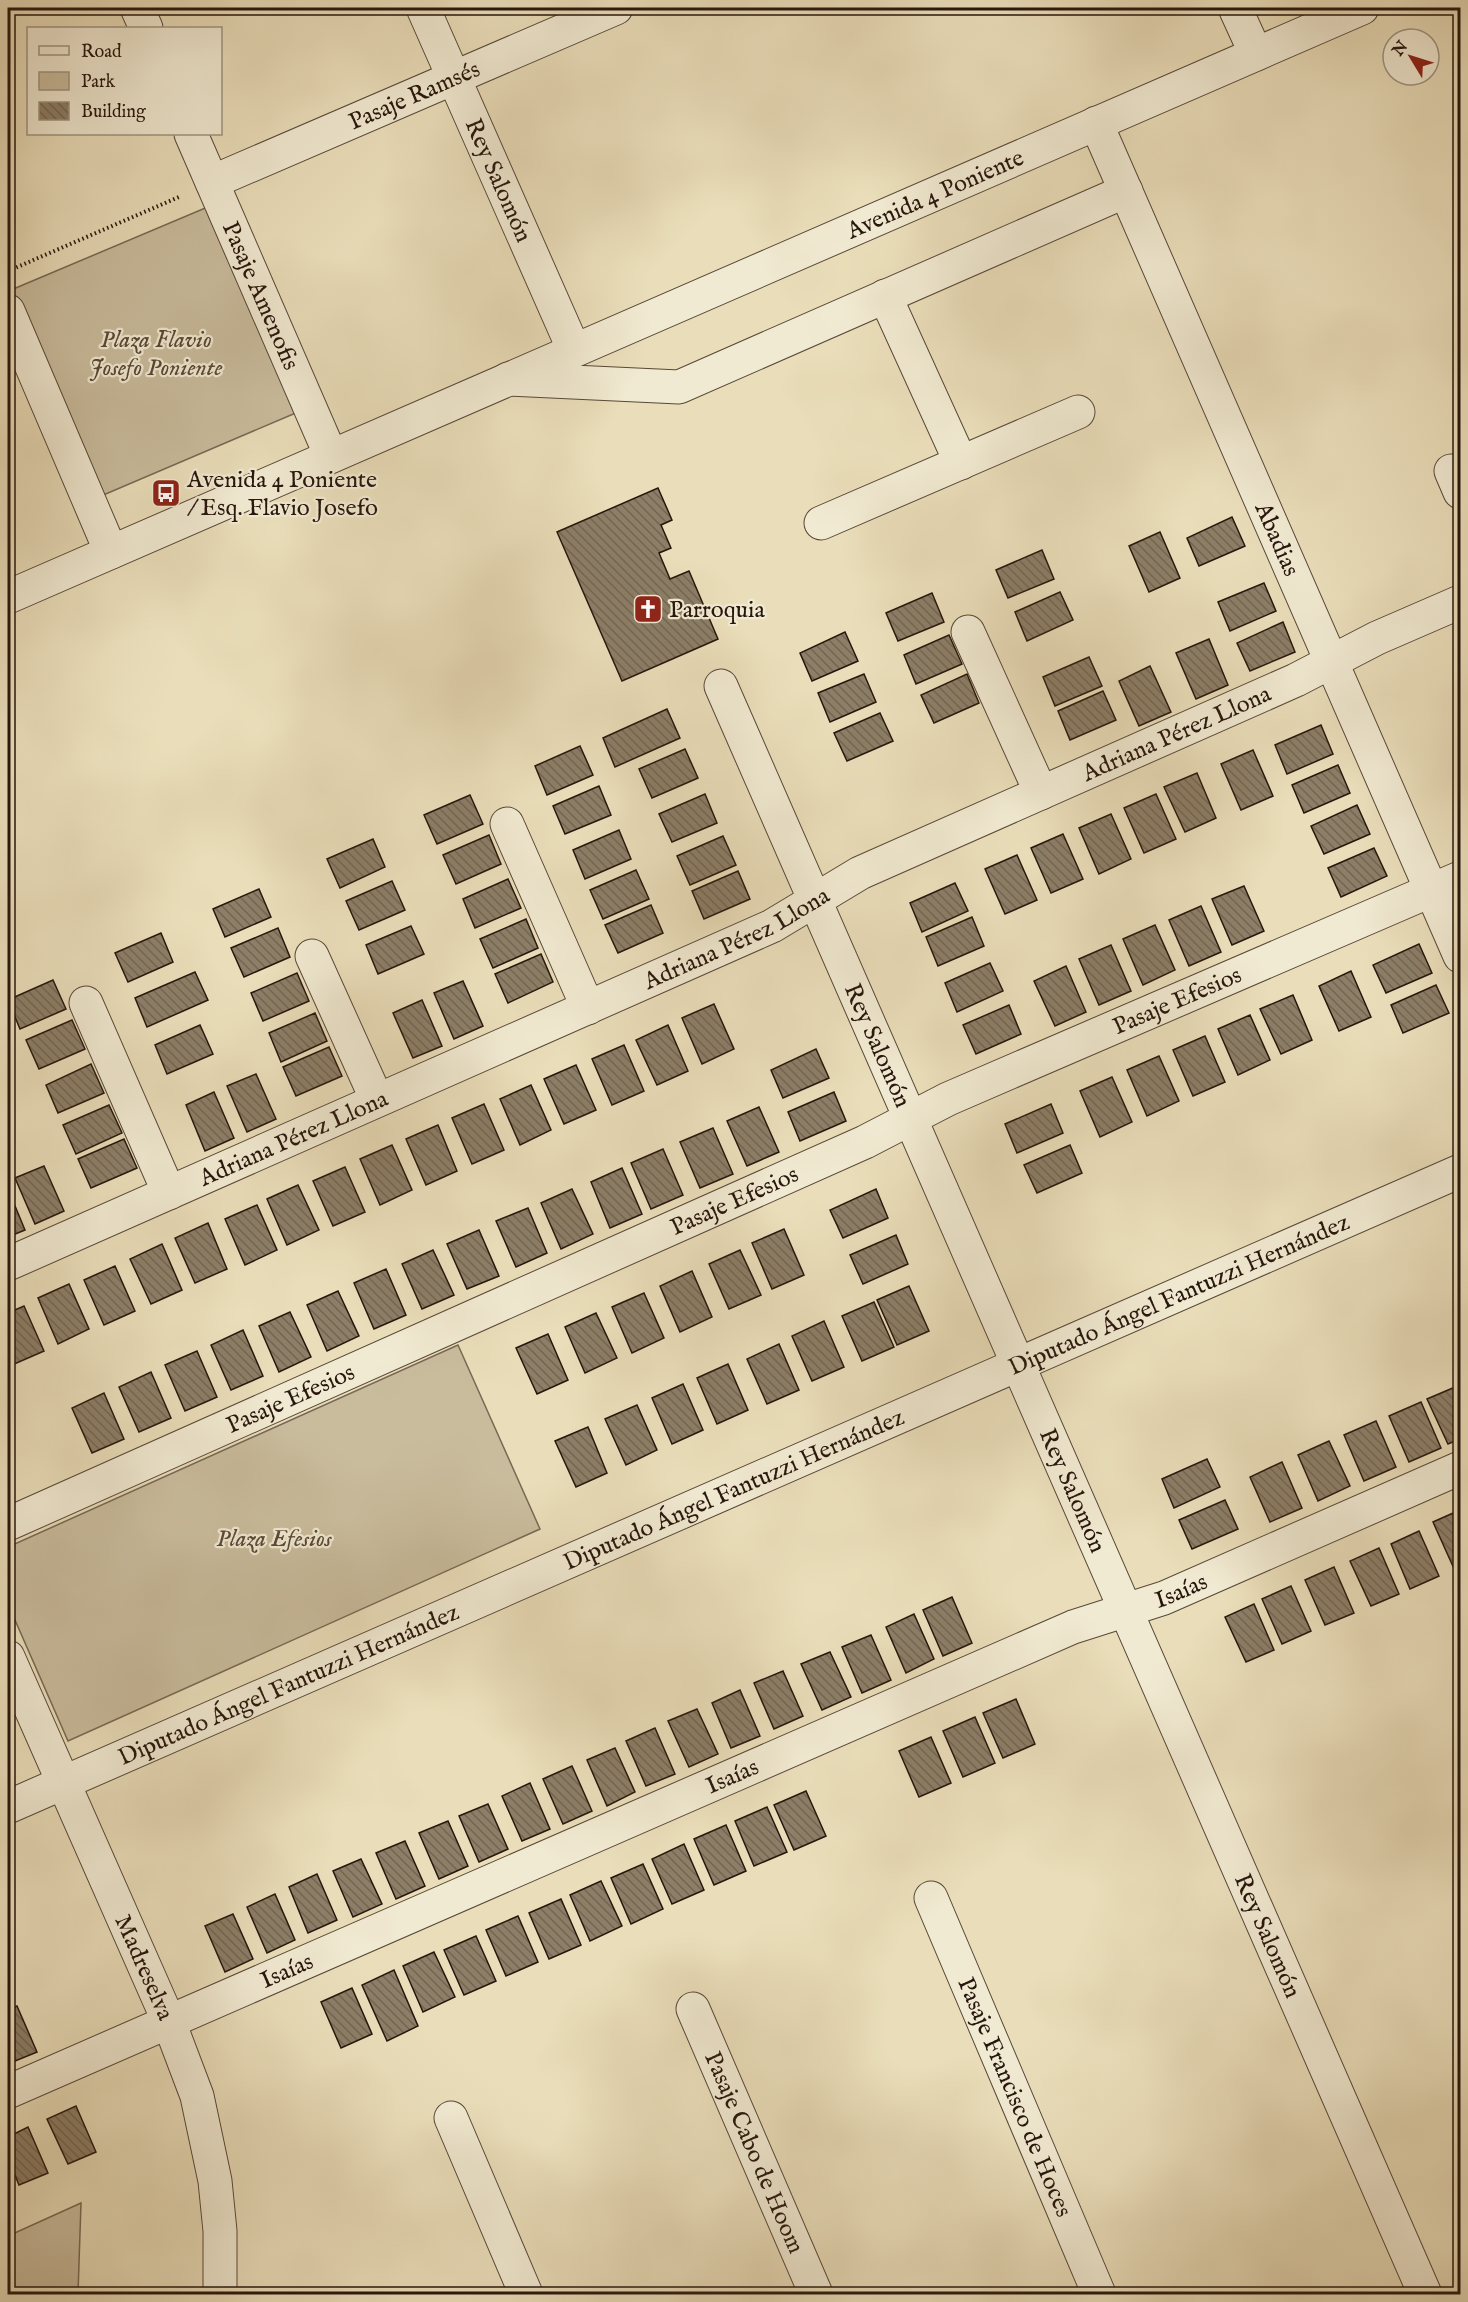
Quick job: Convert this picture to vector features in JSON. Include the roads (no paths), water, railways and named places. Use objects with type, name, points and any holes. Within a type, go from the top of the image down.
[{"type":"street","points":[[137,8],[146,27]]},
{"type":"street","name":"Rey Salomón","points":[[423,8],[574,350]]},
{"type":"street","name":"Pasaje Ramsés","points":[[212,182],[616,8]]},
{"type":"street","points":[[1235,8],[1256,54]]},
{"type":"street","name":"Avenida 4 Poniente","points":[[8,597],[1362,8]]},
{"type":"street","name":"Abadias","points":[[1096,123],[1332,662],[1446,884],[1461,956]]},
{"type":"street","name":"Pasaje Amenofis","points":[[191,135],[331,456]]},
{"type":"street","name":"Avenida 4 Poniente","points":[[508,379],[679,387],[1126,191]]},
{"type":"street","points":[[885,296],[961,463]]},
{"type":"street","points":[[8,311],[111,552]]},
{"type":"street","points":[[821,524],[1078,412]]},
{"type":"street","name":"Adriana Pérez Llona","points":[[8,1264],[772,926],[860,873],[1296,680],[1377,638],[1461,602]]},
{"type":"street","points":[[968,632],[1041,793]]},
{"type":"street","name":"Rey Salomón","points":[[721,686],[1425,2295]]},
{"type":"street","points":[[507,824],[588,1008]]},
{"type":"street","name":"Pasaje Efesios","points":[[8,1524],[855,1147],[959,1094],[1446,884]]},
{"type":"street","points":[[312,956],[377,1100]]},
{"type":"street","points":[[86,1003],[169,1192]]},
{"type":"street","name":"Diputado Ángel Fantuzzi Hernández","points":[[8,1807],[1461,1171]]},
{"type":"street","name":"Isaías","points":[[8,2092],[1073,1627],[1164,1598],[1461,1468]]},
{"type":"street","name":"Madreselva","points":[[8,1657],[169,2022],[197,2096],[215,2181],[220,2231],[220,2295]]},
{"type":"street","name":"Pasaje Francisco de Hoces","points":[[931,1898],[1100,2295]]},
{"type":"street","name":"Pasaje Cabo de Hoom","points":[[693,2009],[816,2295]]},
{"type":"street","points":[[451,2118],[526,2295]]},
{"type":"place","name":"Avenida 4 Poniente / Esq. Flavio Josefo","points":[[166,493]]},
{"type":"place","name":"Parroquia","points":[[648,609]]},
{"type":"park label","name":"Plaza Flavio Josefo Poniente","points":[[156,353]]},
{"type":"park label","name":"Plaza Efesios","points":[[274,1538]]}]
